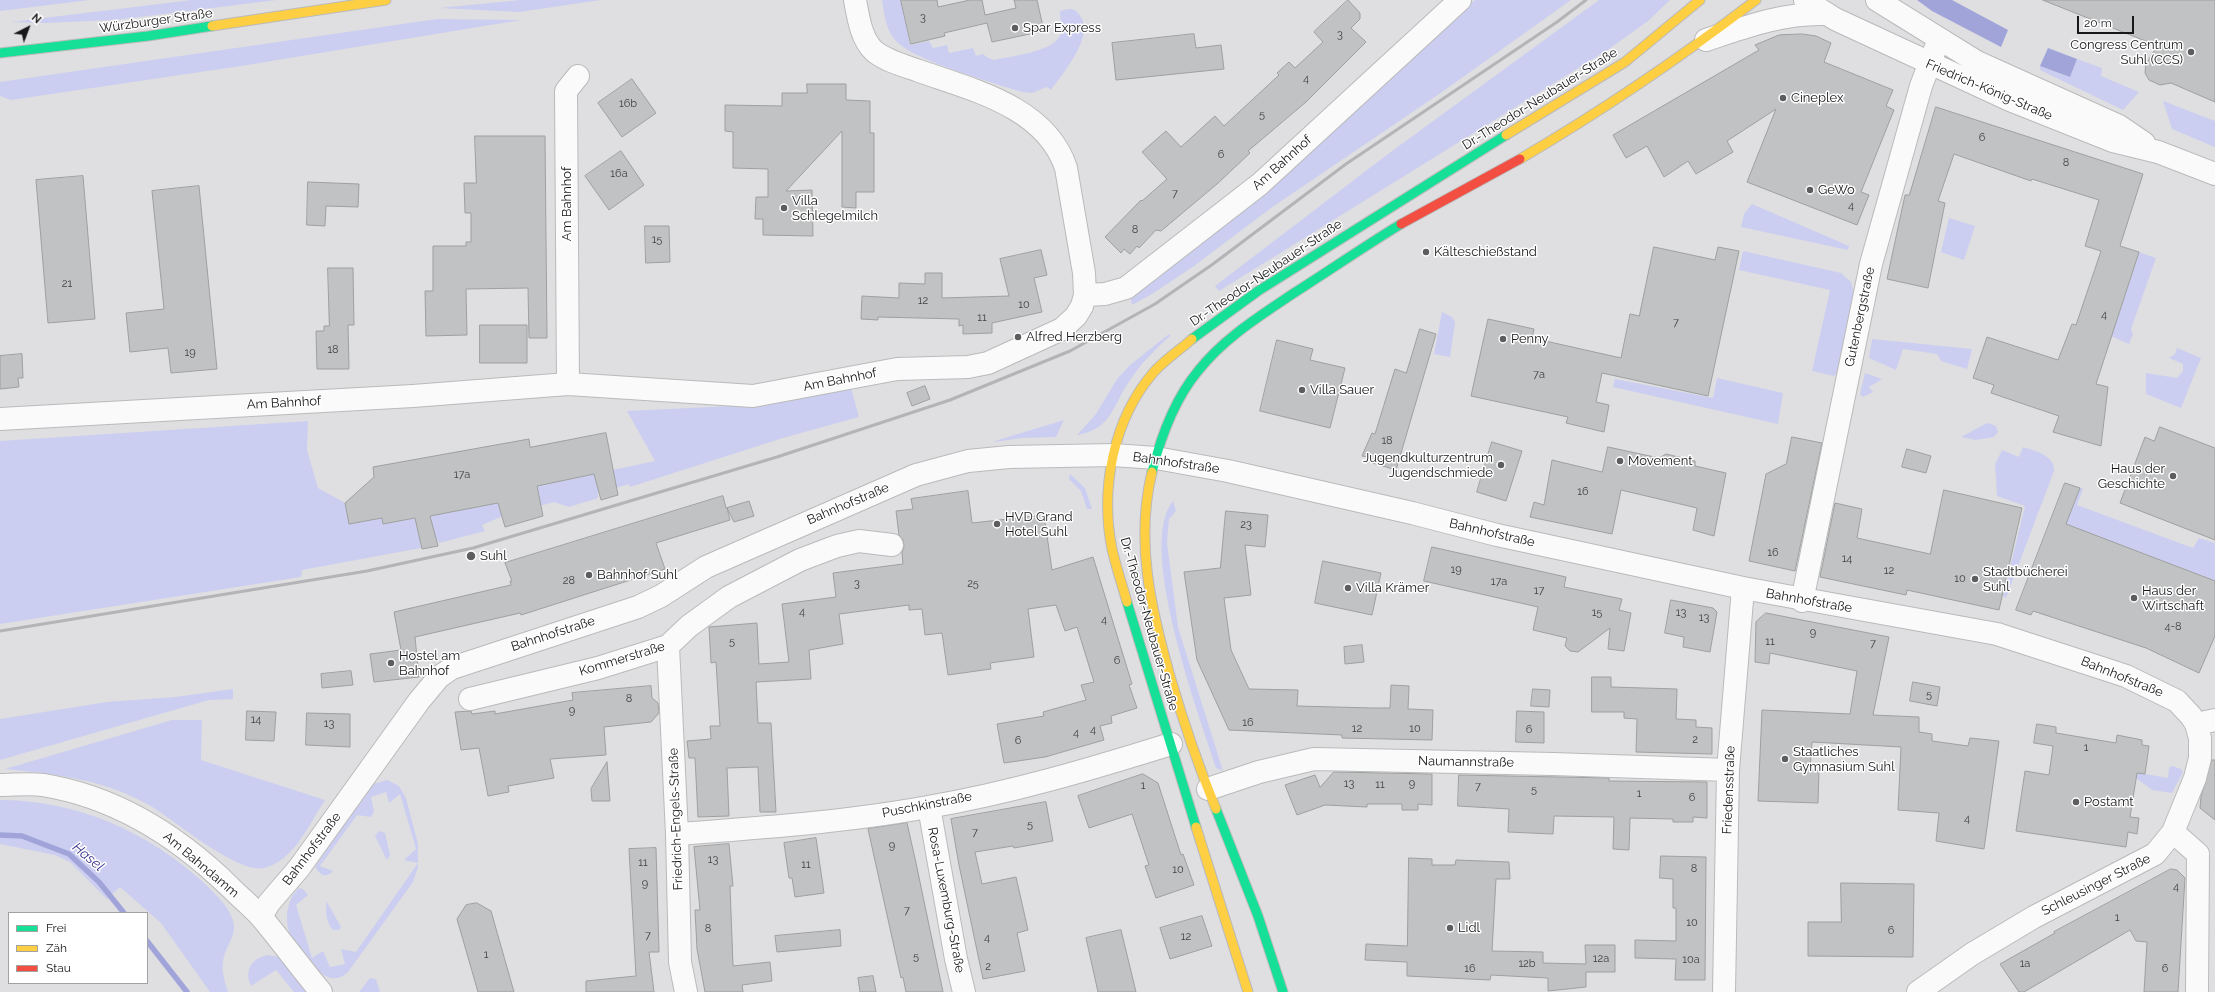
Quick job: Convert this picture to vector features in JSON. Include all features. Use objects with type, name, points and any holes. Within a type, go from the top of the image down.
[{"type":"main road","name":"Würzburger Straße","points":[[0,54],[148,36],[386,0]]},
{"type":"main road","name":"Dr.-Theodor-Neubauer-Straße","points":[[1248,992],[1139,646],[1112,548],[1108,496],[1113,455],[1118,435],[1141,389],[1170,357],[1206,328],[1258,291],[1359,226],[1625,62],[1700,0]]},
{"type":"main road","points":[[1703,41],[1756,0]]},
{"type":"main road","name":"Dr.-Theodor-Neubauer-Straße","points":[[1284,992],[1265,934],[1208,789],[1169,670],[1148,591],[1143,537],[1146,505],[1156,458],[1179,398],[1196,373],[1213,354],[1238,332],[1322,275],[1424,211],[1483,180],[1654,76],[1703,41]]},
{"type":"street","name":"Am Bahnhof","points":[[0,419],[405,396],[568,384],[753,396],[897,369],[968,367],[988,363],[1062,329],[1076,316],[1085,295],[1084,273],[1066,168],[1062,155],[1054,142],[1040,126],[1011,107],[972,90],[903,65],[874,51],[864,33],[855,0]]},
{"type":"street","name":"Am Bahnhof","points":[[1085,295],[1105,294],[1126,288],[1260,184],[1460,0]]},
{"type":"street","name":"Friedrich-König-Straße","points":[[1805,0],[1824,14],[1928,64],[2010,100],[2113,141],[2158,152],[2215,174]]},
{"type":"street","name":"Friedrich-König-Straße","points":[[1877,0],[1939,40],[1977,62],[2119,126],[2158,152]]},
{"type":"street","name":"Friedrich-König-Straße","points":[[1703,41],[1774,18],[1807,13],[1824,14]]},
{"type":"street","name":"Gutenbergstraße","points":[[1802,601],[1871,264],[1921,86],[1928,64],[1939,40]]},
{"type":"street","name":"Am Bahnhof","points":[[568,384],[566,90],[578,76]]},
{"type":"street","name":"Bahnhofstraße","points":[[261,917],[269,903],[299,868],[419,701],[439,677],[452,668],[638,607],[661,596],[706,567],[916,475],[968,461],[1009,457],[1113,455],[1156,458],[1235,473],[1534,543],[1802,601],[1997,634],[2056,652],[2149,685],[2177,701],[2206,722]]},
{"type":"street","name":"Kommerstraße","points":[[470,699],[598,668],[668,646],[689,626],[729,597],[800,560],[837,546],[859,541],[892,545]]},
{"type":"street","name":"Friedensstraße","points":[[1724,992],[1728,770],[1743,588]]},
{"type":"street","name":"Friedrich-Engels-Straße","points":[[668,646],[678,834],[680,962],[686,992]]},
{"type":"street","name":"Schleusinger Straße","points":[[1918,992],[1972,954],[2034,917],[2155,854],[2173,832],[2195,778],[2200,758],[2200,738],[2206,722]]},
{"type":"street","name":"Puschkinstraße","points":[[678,834],[810,824],[929,807],[1080,773],[1171,744]]},
{"type":"street","name":"Naumannstraße","points":[[1208,789],[1259,772],[1314,759],[1561,764],[1728,770]]},
{"type":"street","name":"Am Bahndamm","points":[[0,785],[41,785],[78,792],[115,806],[147,821],[176,840],[218,875],[261,917],[321,992]]},
{"type":"street","name":"Rosa-Luxemburg-Straße","points":[[929,807],[956,959],[964,992]]},
{"type":"street","points":[[2173,832],[2206,853],[2197,992]]},
{"type":"shaded area","points":[[0,0],[90,0],[0,11]]},
{"type":"shaded area","points":[[192,0],[277,0],[115,20],[43,23],[11,22]]},
{"type":"shaded area","points":[[521,0],[601,0],[519,12],[439,8]]},
{"type":"shaded area","points":[[882,0],[901,0],[910,45],[929,41],[933,48],[947,45],[949,53],[973,48],[976,56],[983,54],[994,60],[1042,49],[1051,45],[1061,33],[1060,11],[1067,9],[1077,11],[1081,17],[1084,25],[1083,34],[1075,55],[1051,90],[1047,87],[1032,93],[1022,92],[956,71],[921,57],[907,49],[897,42],[890,33]]},
{"type":"shaded area","points":[[1475,0],[1571,0],[1442,92],[1271,208],[1194,266],[1152,294],[1132,305],[1130,295],[1221,227]]},
{"type":"shaded area","points":[[1599,0],[1670,0],[1648,21],[1609,49],[1219,291],[1215,286],[1388,154]]},
{"type":"shaded area","points":[[1917,0],[1952,0],[2008,30],[2001,47],[1932,11]]},
{"type":"shaded area","points":[[437,19],[521,20],[241,66],[11,100],[0,96],[0,82]]},
{"type":"shaded area","points":[[2048,48],[2077,59],[2070,77],[2040,66]]},
{"type":"shaded area","points":[[2077,59],[2102,68],[2101,76],[2139,92],[2123,110],[2040,70],[2040,66],[2070,77]]},
{"type":"shaded area","points":[[2163,101],[2215,121],[2215,147],[2172,129]]},
{"type":"shaded area","points":[[1752,204],[1849,246],[1848,250],[1741,227],[1744,214]]},
{"type":"shaded area","points":[[1949,218],[1975,226],[1964,260],[1941,252]]},
{"type":"shaded area","points":[[1743,251],[1841,273],[1851,282],[1854,293],[1837,374],[1834,376],[1812,371],[1830,290],[1739,270]]},
{"type":"shaded area","points":[[2139,252],[2156,258],[2131,329],[2133,334],[2129,344],[2111,336]]},
{"type":"shaded area","points":[[1442,312],[1452,317],[1455,322],[1450,357],[1434,354]]},
{"type":"shaded area","points":[[1169,334],[1170,336],[1137,370],[1106,421],[1099,427],[1089,432],[1077,435],[1096,414],[1117,379],[1130,365]]},
{"type":"shaded area","points":[[1872,339],[1972,349],[1967,369],[1941,361],[1937,354],[1903,349],[1896,370],[1869,358]]},
{"type":"shaded area","points":[[2177,348],[2201,358],[2181,408],[2146,394],[2146,373],[2177,378],[2183,371],[2183,364],[2169,358],[2175,354]]},
{"type":"shaded area","points":[[1865,373],[1882,379],[1869,387],[1873,392],[1863,397],[1860,394]]},
{"type":"shaded area","points":[[1717,378],[1783,393],[1778,424],[1613,387],[1615,379],[1713,398]]},
{"type":"shaded area","points":[[851,388],[859,417],[783,438],[630,487],[629,484],[598,493],[598,498],[569,507],[554,502],[503,516],[482,525],[485,531],[439,543],[437,539],[420,543],[421,548],[302,570],[301,577],[0,624],[0,441],[308,421],[307,450],[318,488],[345,503],[349,523],[382,518],[383,524],[539,496],[537,486],[655,461],[627,411],[752,405]]},
{"type":"shaded area","points":[[1064,420],[1056,437],[1021,438],[995,442],[995,441]]},
{"type":"shaded area","points":[[1987,423],[1996,426],[1998,432],[1994,437],[1976,440],[1961,437]]},
{"type":"shaded area","points":[[2023,447],[2048,457],[2054,471],[2006,598],[2003,596],[2025,506],[1997,496],[1995,464],[2002,450],[2019,457]]},
{"type":"shaded area","points":[[1070,474],[1085,488],[1092,509],[1087,509],[1081,491],[1069,479]]},
{"type":"shaded area","points":[[2080,487],[2083,489],[2077,505],[2193,548],[2199,538],[2215,543],[2215,581],[2066,524]]},
{"type":"shaded area","points":[[1173,501],[1176,511],[1169,519],[1167,543],[1178,627],[1223,771],[1216,768],[1197,710],[1174,631],[1166,591],[1162,554],[1164,523]]},
{"type":"shaded area","points":[[233,689],[233,699],[209,700],[0,760],[0,719],[107,702],[175,697]]},
{"type":"shaded area","points":[[172,720],[202,720],[201,760],[325,800],[300,840],[284,858],[275,864],[264,868],[253,868],[224,856],[137,798],[82,780],[44,773],[5,769]]},
{"type":"shaded area","points":[[2172,766],[2181,769],[2183,772],[2172,793],[2152,790],[2132,775],[2133,772],[2168,778],[2169,768]]},
{"type":"shaded area","points":[[387,780],[399,786],[406,798],[418,844],[418,863],[404,860],[416,849],[400,794],[389,803],[386,792],[371,797],[374,811],[371,817],[357,815],[320,866],[333,871],[328,875],[321,874],[315,867],[370,785]]},
{"type":"shaded area","points":[[0,800],[28,801],[56,806],[83,812],[108,822],[134,833],[158,847],[202,881],[226,906],[234,925],[231,940],[225,953],[223,963],[224,978],[228,992],[210,992],[161,923],[120,887],[107,899],[70,862],[55,855],[0,844]]},
{"type":"shaded area","points":[[379,831],[385,833],[390,855],[387,860],[375,836]]},
{"type":"shaded area","points":[[418,863],[413,882],[348,972],[341,977],[335,978],[323,975],[313,965],[291,937],[287,925],[289,904],[291,898],[299,888],[303,889],[308,895],[296,905],[312,958],[323,951],[330,967],[345,964],[341,949],[356,952]]},
{"type":"shaded area","points":[[327,902],[341,927],[339,930],[333,930],[329,924],[326,913]]},
{"type":"shaded area","points":[[268,955],[279,957],[308,992],[294,992],[276,970],[251,986],[248,975],[250,966],[257,959]]},
{"type":"shaded area","points":[[370,978],[376,979],[380,992],[359,992]]},
{"type":"building","points":[[901,0],[937,0],[938,7],[970,0],[982,0],[985,15],[1016,8],[1014,0],[1037,0],[1044,31],[992,42],[987,23],[944,33],[945,36],[911,44]]},
{"type":"building","points":[[1348,0],[1360,13],[1360,19],[1351,28],[1366,42],[1306,102],[1248,151],[1250,153],[1217,184],[1161,231],[1156,230],[1139,248],[1137,246],[1130,254],[1124,249],[1121,253],[1105,237],[1141,200],[1142,201],[1167,179],[1142,152],[1166,131],[1181,147],[1215,116],[1224,126],[1279,75],[1277,73],[1289,62],[1295,68],[1323,42],[1314,32]]},
{"type":"building","points":[[2043,0],[2215,0],[2215,102],[2171,83],[2160,85],[2149,80],[2145,73],[2146,64],[2157,46]]},
{"type":"building","points":[[1194,34],[1196,48],[1221,45],[1224,69],[1116,80],[1112,43]]},
{"type":"building","name":"Cineplex","points":[[1802,34],[1816,36],[1831,43],[1824,62],[1893,90],[1886,106],[1894,110],[1861,192],[1869,195],[1857,225],[1747,182],[1776,109],[1727,141],[1733,152],[1696,174],[1688,161],[1664,177],[1647,146],[1626,158],[1613,135],[1759,50],[1755,45],[1779,35]]},
{"type":"building","points":[[632,79],[656,113],[622,137],[598,103]]},
{"type":"building","points":[[807,84],[846,84],[846,100],[870,101],[870,133],[874,133],[874,192],[856,192],[856,208],[842,207],[842,131],[786,191],[812,190],[813,236],[763,235],[763,219],[755,219],[756,197],[768,197],[768,169],[733,168],[733,132],[725,131],[725,105],[782,106],[782,93],[807,93]]},
{"type":"building","points":[[1936,107],[2143,174],[2120,246],[2139,252],[2096,384],[2108,387],[2101,446],[2053,432],[2059,416],[1991,393],[1994,385],[1973,378],[1987,337],[2058,360],[2072,324],[2076,325],[2101,251],[2085,246],[2099,200],[2032,179],[2031,181],[1954,154],[1938,201],[1945,203],[1928,288],[1887,279],[1905,195],[1909,195]]},
{"type":"building","points":[[475,136],[545,136],[547,338],[529,338],[528,288],[466,289],[467,335],[426,336],[425,291],[433,291],[433,246],[466,246],[466,242],[471,242],[471,213],[465,213],[464,183],[476,183]]},
{"type":"building","points":[[621,151],[644,185],[609,210],[585,176]]},
{"type":"building","points":[[83,176],[95,319],[48,323],[36,180]]},
{"type":"building","points":[[308,182],[359,184],[358,207],[326,206],[325,226],[307,225]]},
{"type":"building","points":[[199,186],[217,369],[171,373],[168,348],[130,352],[126,313],[164,309],[152,191]]},
{"type":"building","points":[[645,226],[669,226],[670,262],[646,263]]},
{"type":"building","points":[[1654,247],[1715,260],[1718,247],[1739,251],[1708,396],[1602,373],[1596,402],[1609,405],[1604,432],[1566,423],[1568,417],[1471,396],[1488,319],[1534,329],[1532,338],[1621,358],[1630,314],[1639,316]]},
{"type":"building","points":[[1041,250],[1047,275],[1034,278],[1042,312],[992,323],[992,333],[963,334],[963,325],[959,326],[959,319],[878,317],[878,320],[861,319],[862,296],[899,298],[899,283],[925,284],[925,273],[942,273],[942,298],[1009,296],[1000,259]]},
{"type":"building","points":[[328,268],[353,268],[354,325],[348,325],[349,369],[317,369],[316,331],[324,331],[324,326],[329,326]]},
{"type":"building","points":[[480,325],[527,325],[527,363],[480,363]]},
{"type":"building","points":[[1420,329],[1436,334],[1396,470],[1366,461],[1367,457],[1362,456],[1372,433],[1375,434],[1395,369],[1406,373]]},
{"type":"building","name":"Villa Sauer","points":[[1277,340],[1313,349],[1310,360],[1345,368],[1330,428],[1260,411]]},
{"type":"building","points":[[22,354],[23,378],[18,378],[19,387],[0,389],[0,356]]},
{"type":"building","points":[[925,386],[930,399],[912,406],[907,393]]},
{"type":"building","name":"Haus der Geschichte","points":[[2160,427],[2215,448],[2215,540],[2120,503],[2145,437],[2154,441]]},
{"type":"building","points":[[606,433],[618,495],[601,500],[594,474],[537,486],[543,516],[505,527],[498,503],[430,516],[438,546],[422,549],[415,518],[383,524],[382,518],[349,524],[345,503],[374,477],[373,467],[529,439],[530,447]]},
{"type":"building","points":[[1792,437],[1822,443],[1795,571],[1749,561],[1766,474],[1786,464]]},
{"type":"building","points":[[1492,442],[1522,451],[1506,501],[1477,492]]},
{"type":"building","points":[[1608,447],[1659,458],[1666,454],[1695,461],[1695,466],[1726,473],[1714,536],[1693,530],[1697,508],[1621,490],[1612,534],[1530,517],[1534,502],[1544,505],[1552,460],[1602,472]]},
{"type":"building","points":[[1907,449],[1931,456],[1926,473],[1902,467]]},
{"type":"building","name":"Haus der Wirtschaft","points":[[2065,483],[2080,488],[2066,524],[2215,581],[2215,636],[2199,673],[2146,648],[2033,611],[2031,615],[2016,610]]},
{"type":"building","points":[[1944,490],[2022,508],[1999,610],[1907,590],[1906,595],[1820,577],[1835,503],[1862,509],[1857,538],[1930,554]]},
{"type":"building","points":[[968,491],[972,523],[1044,515],[1052,570],[1093,557],[1132,684],[1129,685],[1137,708],[1111,716],[1112,723],[1100,726],[1104,740],[1045,757],[1004,763],[997,724],[1044,716],[1043,712],[1086,700],[1081,685],[1094,682],[1077,627],[1065,631],[1056,605],[1028,609],[1034,657],[990,663],[991,669],[948,675],[942,633],[925,635],[922,609],[909,610],[909,605],[839,614],[843,644],[809,650],[811,679],[756,682],[758,723],[771,723],[776,812],[760,812],[758,767],[727,768],[729,816],[698,817],[695,758],[689,758],[687,741],[711,739],[710,726],[720,726],[716,662],[711,663],[709,627],[757,623],[759,664],[789,662],[782,604],[836,597],[833,573],[903,564],[902,553],[904,546],[903,540],[899,535],[896,511],[913,509],[911,499]]},
{"type":"building","points":[[723,496],[726,508],[749,501],[754,516],[734,522],[727,508],[730,520],[656,543],[665,569],[521,615],[520,613],[415,637],[419,677],[374,682],[370,654],[401,650],[394,612],[511,585],[510,581],[512,581],[505,563]]},
{"type":"building","points":[[1226,511],[1268,515],[1265,547],[1245,545],[1251,595],[1224,598],[1231,650],[1249,689],[1298,690],[1297,706],[1390,708],[1391,685],[1409,686],[1408,709],[1433,710],[1432,740],[1342,738],[1342,735],[1229,730],[1197,660],[1184,572],[1220,568]]},
{"type":"building","points":[[1432,547],[1566,577],[1564,587],[1622,599],[1619,610],[1631,613],[1624,651],[1608,649],[1610,628],[1578,652],[1570,651],[1565,646],[1567,638],[1533,630],[1538,607],[1424,581]]},
{"type":"building","name":"Villa Krämer","points":[[1323,561],[1381,573],[1372,615],[1315,603]]},
{"type":"building","points":[[1671,600],[1713,608],[1717,612],[1710,652],[1683,647],[1684,637],[1665,633]]},
{"type":"building","points":[[1766,613],[1889,637],[1873,715],[1919,717],[1919,732],[1932,734],[1932,741],[1968,746],[1970,738],[1999,741],[1984,849],[1936,841],[1939,813],[1898,810],[1901,747],[1812,742],[1810,770],[1819,771],[1818,803],[1758,801],[1762,710],[1850,714],[1857,671],[1770,653],[1769,664],[1755,662],[1756,622]]},
{"type":"building","points":[[1362,645],[1364,662],[1345,664],[1344,647]]},
{"type":"building","points":[[351,671],[353,685],[322,688],[321,674]]},
{"type":"building","points":[[1592,677],[1611,677],[1611,687],[1677,689],[1676,719],[1696,720],[1696,727],[1712,728],[1712,754],[1636,752],[1637,719],[1624,718],[1624,712],[1592,712]]},
{"type":"building","points":[[1913,682],[1940,687],[1937,706],[1910,701]]},
{"type":"building","points":[[651,686],[652,698],[658,703],[659,713],[651,722],[604,727],[606,755],[550,759],[554,778],[508,786],[509,792],[488,796],[479,748],[461,750],[455,712],[471,711],[472,714],[495,711],[495,714],[573,700],[572,693]]},
{"type":"building","points":[[1533,689],[1550,690],[1549,707],[1531,706]]},
{"type":"building","points":[[247,711],[276,712],[274,741],[246,740]]},
{"type":"building","points":[[1517,711],[1544,712],[1544,743],[1516,742]]},
{"type":"building","points":[[307,713],[350,714],[350,747],[306,745]]},
{"type":"building","name":"Postamt","points":[[2037,724],[2056,727],[2056,733],[2116,743],[2117,735],[2142,740],[2142,745],[2149,746],[2145,774],[2137,773],[2130,817],[2139,818],[2137,834],[2128,832],[2126,847],[2016,831],[2025,771],[2049,775],[2053,746],[2034,743]]},
{"type":"building","points":[[2212,760],[2215,760],[2215,820],[2200,808],[2201,797]]},
{"type":"building","points":[[607,762],[610,801],[592,801],[591,789]]},
{"type":"building","points":[[1334,772],[1432,774],[1432,805],[1418,804],[1418,810],[1402,810],[1402,804],[1367,804],[1367,807],[1325,805],[1297,815],[1285,785],[1315,775],[1320,787]]},
{"type":"building","points":[[1143,774],[1158,783],[1181,855],[1183,854],[1194,885],[1156,898],[1145,866],[1149,865],[1132,814],[1089,828],[1078,796]]},
{"type":"building","points":[[1459,775],[1609,778],[1609,781],[1707,782],[1707,818],[1693,817],[1693,822],[1673,822],[1673,819],[1630,818],[1629,850],[1613,849],[1614,817],[1554,816],[1553,834],[1508,832],[1509,809],[1458,806]]},
{"type":"building","points":[[1046,802],[1053,841],[1014,848],[1013,846],[975,852],[982,884],[1016,877],[1028,930],[1017,933],[1025,971],[983,979],[951,819]]},
{"type":"building","points":[[907,823],[943,992],[906,992],[903,977],[901,978],[868,829]]},
{"type":"building","points":[[816,838],[824,893],[795,897],[792,878],[789,878],[784,843]]},
{"type":"building","points":[[729,844],[733,886],[730,886],[733,966],[770,962],[772,981],[742,985],[743,992],[705,992],[697,949],[695,910],[700,910],[694,847]]},
{"type":"building","points":[[656,848],[659,952],[649,952],[654,992],[586,992],[586,981],[636,976],[629,849]]},
{"type":"building","points":[[1661,856],[1706,857],[1705,980],[1675,980],[1676,959],[1635,958],[1635,940],[1676,941],[1676,908],[1673,908],[1673,879],[1660,878]]},
{"type":"building","name":"Lidl","points":[[1409,858],[1432,859],[1432,865],[1455,865],[1456,860],[1509,862],[1510,879],[1496,879],[1492,951],[1543,952],[1543,963],[1586,964],[1585,945],[1615,945],[1615,972],[1586,972],[1586,987],[1548,991],[1548,978],[1491,975],[1490,980],[1407,976],[1407,962],[1365,960],[1366,944],[1407,946]]},
{"type":"building","points":[[2171,869],[2177,870],[2185,878],[2178,992],[2144,992],[2147,942],[2136,941],[2130,930],[2024,992],[2019,992],[2000,964],[2055,933],[2054,932]]},
{"type":"building","points":[[1841,883],[1914,884],[1913,957],[1808,956],[1808,922],[1841,922]]},
{"type":"building","points":[[477,903],[491,911],[514,992],[478,992],[457,919],[466,905]]},
{"type":"building","points":[[1202,916],[1212,946],[1170,959],[1160,928]]},
{"type":"building","points":[[840,930],[841,946],[777,952],[775,936]]},
{"type":"building","points":[[1121,930],[1136,992],[1098,992],[1086,938]]},
{"type":"building","points":[[873,976],[876,992],[860,992],[858,978]]},
{"type":"waterway","name":"Hasel","points":[[0,835],[22,836],[69,854],[99,882],[123,912]]},
{"type":"waterway","name":"Hasel","points":[[148,942],[187,992]]},
{"type":"railway","points":[[0,631],[367,571],[473,548],[777,457],[950,400],[1070,351],[1155,304],[1213,264],[1346,164],[1557,22],[1586,0]]},
{"type":"traffic: fast","points":[[0,53],[148,36],[212,26]]},
{"type":"traffic: fast","points":[[1192,339],[1258,291],[1506,135]]},
{"type":"traffic: fast","points":[[1152,472],[1164,432],[1175,406],[1198,371],[1219,348],[1268,310],[1401,224]]},
{"type":"traffic: fast","points":[[1127,602],[1196,827]]},
{"type":"traffic: fast","points":[[1216,809],[1258,916],[1283,992]]},
{"type":"traffic: slow","points":[[212,26],[386,0]]},
{"type":"traffic: slow","points":[[1506,135],[1625,62],[1700,0]]},
{"type":"traffic: slow","points":[[1520,159],[1581,122],[1640,83],[1699,43],[1756,0]]},
{"type":"traffic: slow","points":[[1127,602],[1112,549],[1109,526],[1109,479],[1113,456],[1119,434],[1128,412],[1139,392],[1157,368],[1192,339]]},
{"type":"traffic: slow","points":[[1152,472],[1147,498],[1145,524],[1145,549],[1151,600],[1163,651],[1180,710],[1216,809]]},
{"type":"traffic: slow","points":[[1196,827],[1248,992]]},
{"type":"traffic: jam","points":[[1401,224],[1520,159]]},
{"type":"place","name":"Spar Express","points":[[1015,28]]},
{"type":"place","name":"Congress Centrum Suhl (CCS)","points":[[2191,52]]},
{"type":"place","name":"Cineplex","points":[[1783,98]]},
{"type":"place","name":"GeWo","points":[[1810,190]]},
{"type":"place","name":"Villa Schlegelmilch","points":[[784,208]]},
{"type":"place","name":"Kälteschießstand","points":[[1426,252]]},
{"type":"place","name":"Alfred Herzberg","points":[[1018,337]]},
{"type":"place","name":"Penny","points":[[1503,339]]},
{"type":"place","name":"Villa Sauer","points":[[1302,390]]},
{"type":"place","name":"Movement","points":[[1620,461]]},
{"type":"place","name":"Jugendkulturzentrum Jugendschmiede","points":[[1501,465]]},
{"type":"place","name":"Haus der Geschichte","points":[[2173,476]]},
{"type":"place","name":"HVD Grand Hotel Suhl","points":[[997,524]]},
{"type":"place","name":"Suhl","points":[[471,556]]},
{"type":"place","name":"Bahnhof Suhl","points":[[589,575]]},
{"type":"place","name":"Stadtbücherei Suhl","points":[[1975,579]]},
{"type":"place","name":"Villa Krämer","points":[[1348,588]]},
{"type":"place","name":"Haus der Wirtschaft","points":[[2134,598]]},
{"type":"place","name":"Hostel am Bahnhof","points":[[391,663]]},
{"type":"place","name":"Staatliches Gymnasium Suhl","points":[[1785,759]]},
{"type":"place","name":"Postamt","points":[[2076,802]]},
{"type":"place","name":"Lidl","points":[[1450,928]]}]
